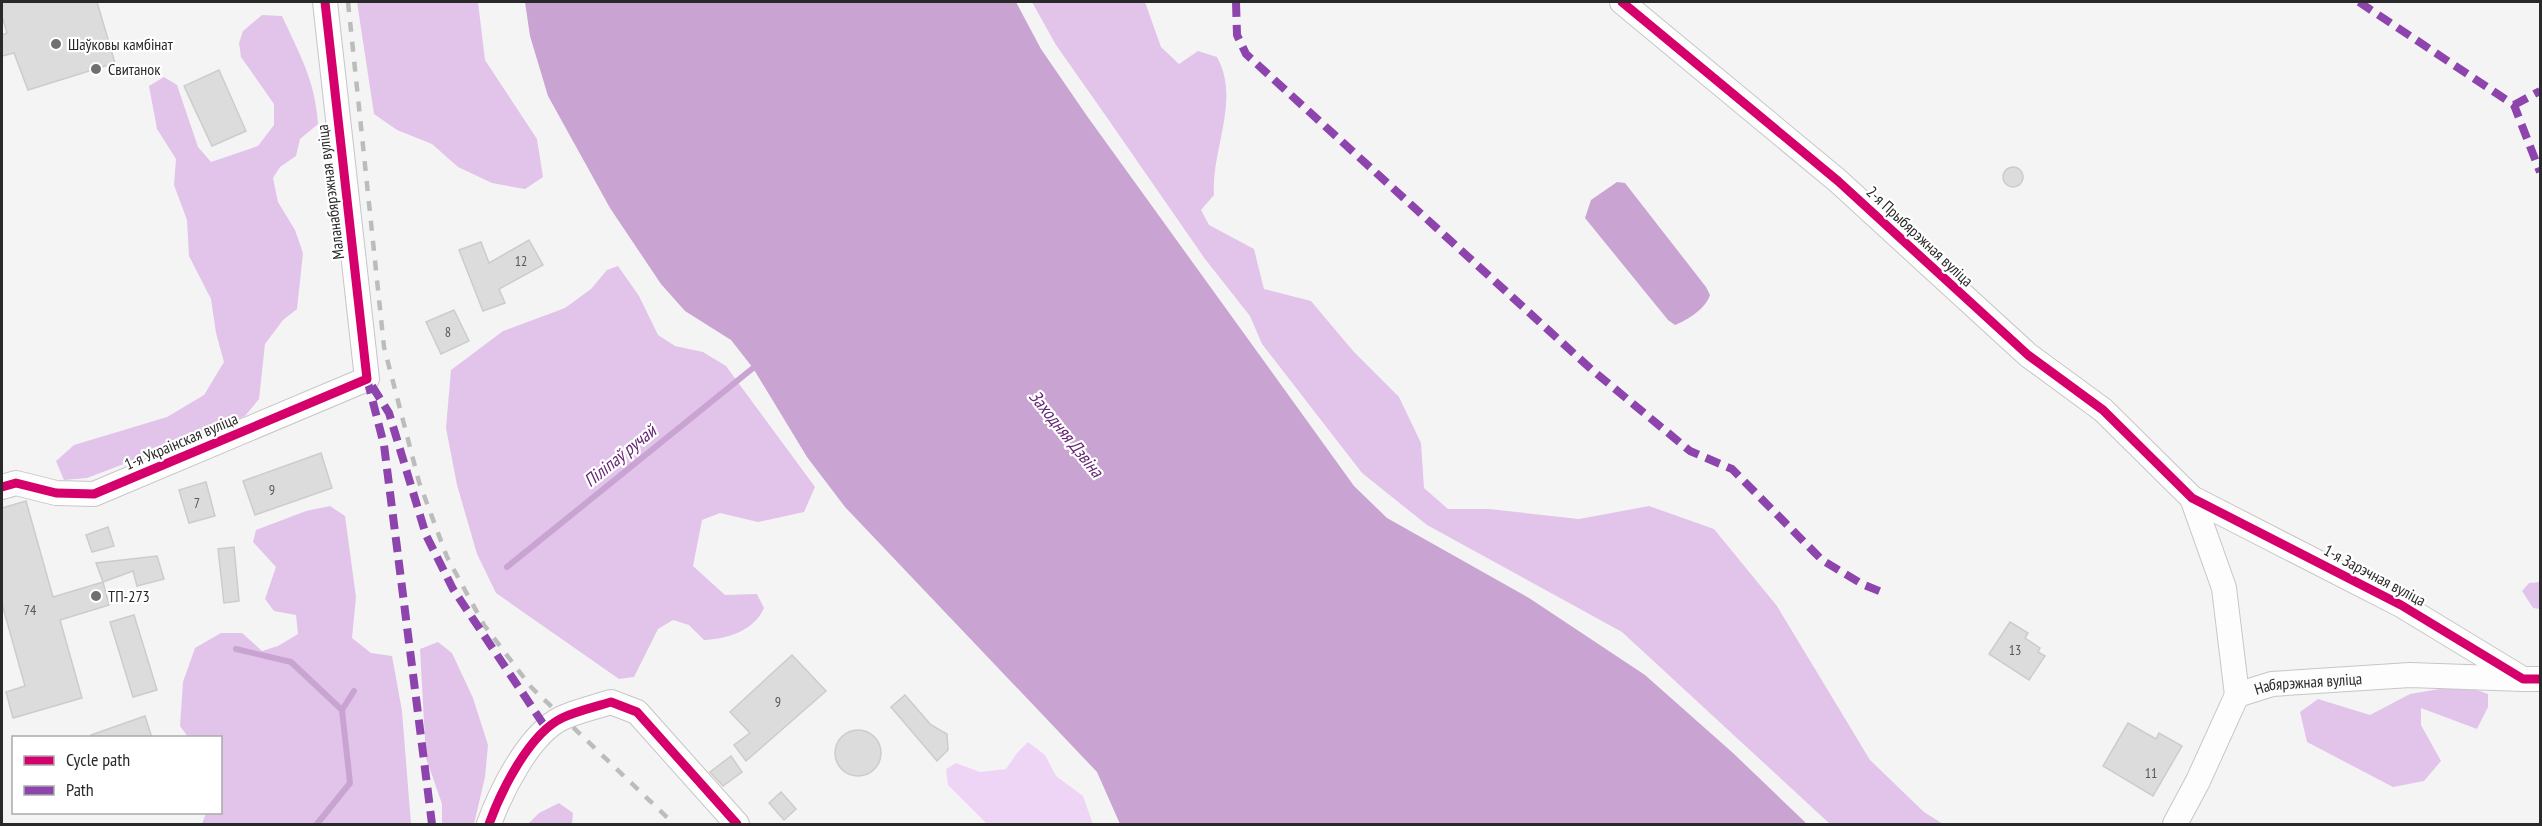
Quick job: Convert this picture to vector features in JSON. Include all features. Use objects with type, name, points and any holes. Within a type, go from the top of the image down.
[{"type":"street","name":"Маланабярэжная вуліца","points":[[325,2],[366,379]]},
{"type":"street","name":"2-я Прыбярэжная вуліца","points":[[1622,2],[1838,181],[2028,356],[2103,410],[2192,498]]},
{"type":"street","name":"1-я Украінская вуліца","points":[[2,487],[16,483],[56,493],[94,494],[366,379]]},
{"type":"street","name":"1-я Зарэчная вуліца","points":[[2192,498],[2401,605],[2532,679]]},
{"type":"street","points":[[2192,498],[2224,588],[2237,695]]},
{"type":"street","name":"Набярэжная вуліца","points":[[2175,825],[2198,781],[2237,695],[2272,684],[2410,675],[2532,679]]},
{"type":"street","points":[[489,825],[507,779],[546,728],[561,718],[611,702],[637,712],[737,825]]},
{"type":"shaded area","points":[[357,2],[478,2],[485,60],[537,139],[543,177],[525,189],[492,183],[458,167],[432,144],[397,130],[374,114]]},
{"type":"shaded area","points":[[1032,2],[1145,2],[1161,47],[1179,64],[1198,51],[1217,57],[1224,73],[1226,107],[1214,178],[1214,195],[1201,210],[1209,225],[1254,249],[1264,289],[1311,301],[1354,352],[1399,397],[1421,443],[1424,488],[1448,509],[1489,509],[1579,519],[1649,506],[1714,529],[1777,606],[1870,760],[1924,812],[1943,824],[1830,824],[1622,632],[1427,525],[1362,473],[1262,344],[1250,316],[1205,259],[1056,45]]},
{"type":"shaded area","points":[[262,15],[282,16],[310,81],[318,124],[300,139],[296,156],[280,167],[273,178],[278,202],[295,230],[303,253],[297,309],[283,320],[265,344],[259,399],[245,416],[224,426],[87,478],[64,480],[56,461],[74,445],[167,417],[204,395],[224,362],[216,333],[211,299],[189,256],[187,220],[174,185],[176,159],[157,129],[149,86],[164,77],[177,85],[198,147],[211,162],[258,146],[274,125],[274,104],[241,57],[239,43],[243,31]]},
{"type":"shaded area","points":[[618,266],[639,296],[658,335],[675,346],[703,352],[726,366],[815,487],[804,512],[758,522],[720,513],[702,520],[693,566],[725,595],[757,594],[764,608],[754,623],[747,628],[730,636],[713,639],[704,640],[689,625],[673,620],[658,629],[634,677],[619,679],[496,593],[477,554],[457,485],[446,428],[451,370],[503,331],[565,308],[591,289],[607,270]]},
{"type":"shaded area","points":[[330,506],[345,516],[356,597],[352,638],[371,653],[392,656],[402,711],[411,824],[202,824],[206,814],[222,814],[222,736],[187,736],[180,726],[183,682],[195,648],[221,633],[242,633],[262,651],[278,646],[298,634],[296,615],[274,611],[265,599],[276,567],[253,542],[256,530],[306,511]]},
{"type":"shaded area","points":[[2540,582],[2540,609],[2533,608],[2522,591],[2529,583]]},
{"type":"shaded area","points":[[438,642],[452,653],[473,698],[488,745],[485,777],[474,824],[442,824],[442,804],[426,758],[420,649]]},
{"type":"shaded area","points":[[2463,685],[2488,694],[2488,707],[2477,729],[2421,708],[2421,725],[2441,761],[2424,781],[2393,787],[2307,742],[2300,712],[2318,699],[2370,715],[2410,694]]},
{"type":"shaded area","points":[[1028,742],[1045,755],[1056,776],[1083,796],[1093,824],[987,824],[948,785],[946,769],[956,763],[980,772],[1006,769]]},
{"type":"shaded area","points":[[559,803],[573,813],[572,824],[528,824],[539,813]]},
{"type":"water","name":"Заходняя Дзвіна","points":[[525,2],[1016,2],[1041,49],[1087,116],[1354,486],[1387,518],[1529,598],[1645,675],[1733,753],[1807,824],[1120,824],[1097,772],[845,507],[807,457],[753,368],[731,340],[685,311],[661,284],[610,208],[548,96],[530,36]]},
{"type":"water","points":[[1617,182],[1625,183],[1710,295],[1696,313],[1675,325],[1668,320],[1585,218],[1591,200]]},
{"type":"building","name":"Шаўковы камбінат","points":[[2,2],[97,2],[115,63],[28,90],[14,53],[2,56],[2,35],[7,33],[2,16]]},
{"type":"building","points":[[219,70],[246,131],[212,146],[184,86]]},
{"type":"building","points":[[2013,167],[2020,170],[2023,177],[2020,184],[2013,187],[2006,184],[2003,177],[2006,170]]},
{"type":"building","points":[[529,240],[543,265],[499,289],[505,303],[483,311],[459,250],[481,242],[489,263]]},
{"type":"building","points":[[454,310],[469,341],[441,354],[426,322]]},
{"type":"building","points":[[321,453],[332,488],[255,515],[243,481]]},
{"type":"building","points":[[206,482],[215,516],[189,523],[179,490]]},
{"type":"building","points":[[26,501],[53,597],[103,582],[109,605],[60,620],[82,698],[13,718],[6,692],[25,686],[2,604],[2,508]]},
{"type":"building","points":[[108,527],[114,546],[92,552],[86,535]]},
{"type":"building","points":[[234,547],[239,601],[224,603],[218,549]]},
{"type":"building","points":[[157,556],[164,579],[137,586],[133,571],[103,582],[96,563]]},
{"type":"building","points":[[134,615],[157,690],[133,697],[110,622]]},
{"type":"building","points":[[2010,622],[2028,633],[2025,638],[2040,648],[2038,652],[2045,656],[2029,680],[1989,654]]},
{"type":"building","points":[[792,655],[826,691],[746,761],[734,745],[750,733],[730,712]]},
{"type":"building","points":[[905,695],[931,725],[947,734],[948,750],[937,761],[891,707]]},
{"type":"building","points":[[145,716],[151,736],[91,736]]},
{"type":"building","points":[[2128,723],[2156,739],[2159,733],[2182,746],[2153,796],[2103,766]]},
{"type":"building","points":[[858,730],[874,737],[881,753],[874,769],[858,776],[842,769],[835,753],[842,737]]},
{"type":"building","points":[[731,756],[742,772],[723,786],[710,772]]},
{"type":"building","points":[[781,792],[796,809],[784,820],[769,803]]},
{"type":"waterway","name":"Піліпаў ручай","points":[[507,567],[758,364]]},
{"type":"waterway","points":[[236,649],[291,662],[342,710]]},
{"type":"waterway","name":"Піліпаў ручай","points":[[317,824],[350,783],[342,710],[354,691]]},
{"type":"railway","points":[[348,2],[384,347],[419,482],[447,557],[484,625],[531,687],[674,824]]},
{"type":"marked path","points":[[1236,2],[1237,35],[1246,54],[1591,369],[1690,451],[1732,469],[1822,560],[1862,584],[1884,593]]},
{"type":"marked path","points":[[2359,2],[2514,105],[2540,172]]},
{"type":"marked path","points":[[2514,105],[2540,91]]},
{"type":"marked path","points":[[367,379],[384,445],[432,824]]},
{"type":"marked path","points":[[372,386],[389,413],[426,535],[453,589],[546,728]]},
{"type":"cycle path","points":[[2,487],[16,483],[56,493],[94,494],[367,379],[325,2]]},
{"type":"cycle path","points":[[1622,2],[1838,181],[2028,355],[2103,410],[2192,498],[2401,605],[2523,679],[2540,679]]},
{"type":"cycle path","points":[[489,824],[509,780],[538,737],[562,718],[611,702],[637,712],[737,824]]},
{"type":"place","name":"Шаўковы камбінат","points":[[56,44]]},
{"type":"place","name":"Свитанок","points":[[96,69]]},
{"type":"place","name":"ТП-273","points":[[96,596]]}]
